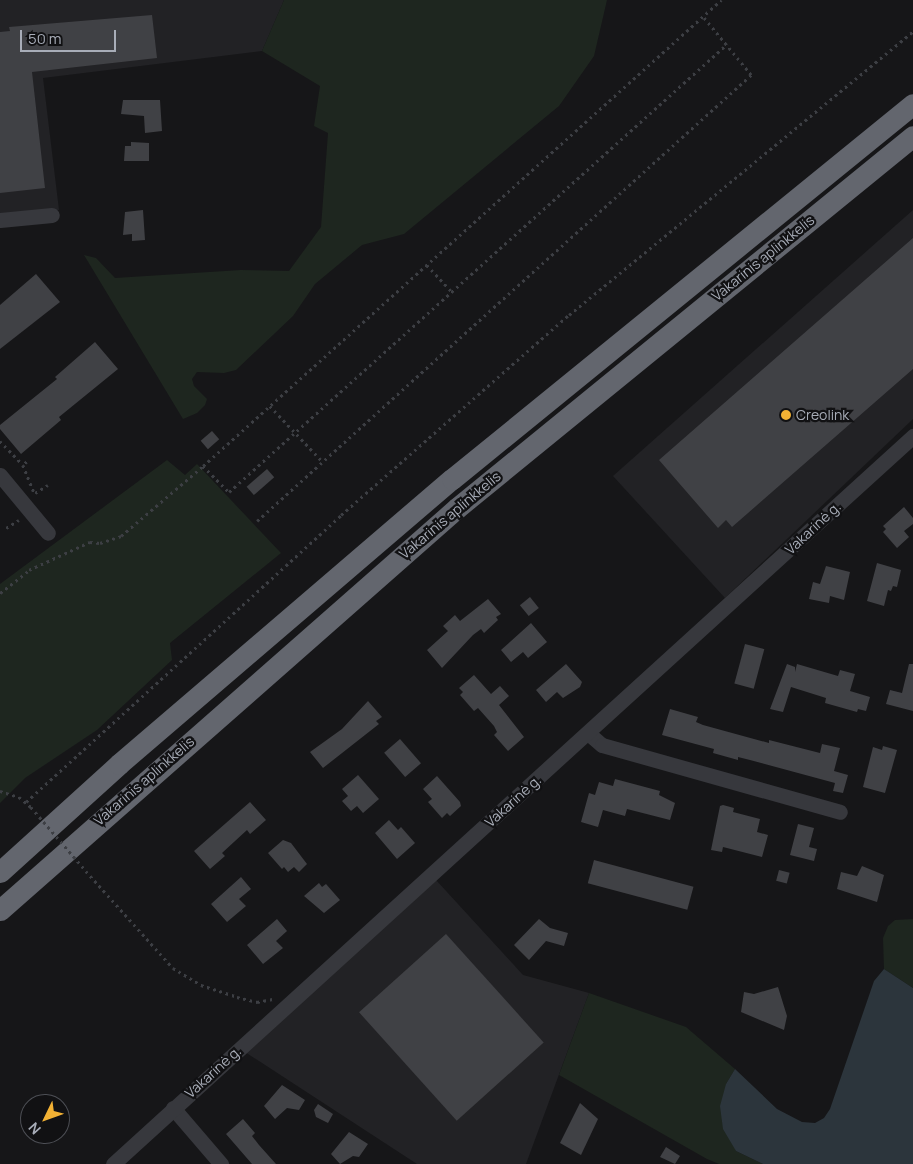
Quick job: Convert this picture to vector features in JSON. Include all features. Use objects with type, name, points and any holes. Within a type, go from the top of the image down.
[{"type":"highway","name":"Vakarinis aplinkkelis","points":[[0,872],[119,764],[452,479],[913,104]]},
{"type":"highway","name":"Vakarinis aplinkkelis","points":[[2,909],[193,737],[457,508],[913,136]]},
{"type":"street","points":[[0,220],[52,215]]},
{"type":"street","name":"Vakarinė g.","points":[[113,1164],[913,436]]},
{"type":"street","points":[[0,475],[48,533]]},
{"type":"street","points":[[588,733],[602,745],[840,812]]},
{"type":"street","points":[[174,1108],[221,1164]]},
{"type":"path","points":[[0,593],[29,570],[90,542],[100,543],[121,536],[203,466],[721,0]]},
{"type":"path","points":[[257,521],[751,75],[727,44],[702,17]]},
{"type":"path","points":[[26,802],[348,508],[569,315],[913,31]]},
{"type":"path","points":[[203,466],[229,492],[727,44]]},
{"type":"path","points":[[427,265],[452,292]]},
{"type":"path","points":[[270,406],[322,461]]},
{"type":"path","points":[[0,441],[23,465],[35,493]]},
{"type":"path","points":[[23,465],[27,462]]},
{"type":"path","points":[[33,498],[35,493],[48,485]]},
{"type":"path","points":[[6,528],[21,518]]},
{"type":"path","points":[[0,791],[26,802],[31,807],[173,968],[201,985],[237,997],[258,1002],[276,997]]},
{"type":"shaded area","points":[[0,0],[284,0],[262,51],[43,78],[59,210],[0,215]]},
{"type":"shaded area","points":[[284,0],[607,0],[594,56],[559,106],[404,234],[362,245],[315,284],[293,316],[236,370],[224,373],[197,372],[192,379],[194,386],[207,399],[205,405],[197,413],[183,419],[84,255],[96,258],[115,278],[241,270],[289,271],[321,227],[328,133],[314,126],[320,86],[262,51]]},
{"type":"shaded area","points":[[913,210],[913,419],[725,598],[613,476]]},
{"type":"shaded area","points":[[167,460],[185,475],[197,464],[281,553],[170,643],[172,660],[97,730],[25,778],[0,803],[0,584]]},
{"type":"shaded area","points":[[436,880],[523,975],[589,993],[526,1164],[417,1164],[245,1052]]},
{"type":"shaded area","points":[[913,919],[913,988],[884,969],[883,938],[888,926],[895,920]]},
{"type":"shaded area","points":[[884,969],[913,988],[913,1164],[763,1164],[736,1151],[723,1129],[720,1106],[726,1084],[735,1069],[777,1109],[802,1122],[815,1123],[824,1118],[830,1109],[874,981]]},
{"type":"shaded area","points":[[589,993],[686,1027],[735,1069],[726,1084],[736,1151],[763,1164],[719,1164],[707,1159],[559,1075]]},
{"type":"building","points":[[152,15],[157,58],[32,72],[45,188],[0,193],[0,32],[10,31],[9,27]]},
{"type":"building","points":[[123,100],[160,100],[162,131],[145,133],[144,116],[121,114]]},
{"type":"building","points":[[131,142],[149,143],[149,161],[124,161],[125,146],[131,146]]},
{"type":"building","points":[[143,210],[145,240],[132,241],[132,234],[123,235],[125,212]]},
{"type":"building","name":"Creolink","points":[[913,238],[913,369],[732,527],[726,520],[718,528],[659,460]]},
{"type":"building","points":[[36,274],[60,302],[0,349],[0,305]]},
{"type":"building","points":[[95,342],[118,369],[59,417],[61,420],[21,454],[0,429],[0,425],[57,379],[55,377]]},
{"type":"building","points":[[212,431],[219,439],[208,449],[201,441]]},
{"type":"building","points":[[267,469],[274,477],[254,495],[247,487]]},
{"type":"building","points":[[904,507],[913,518],[913,524],[904,531],[909,537],[897,548],[883,532],[886,529],[883,526]]},
{"type":"building","points":[[877,563],[901,570],[897,587],[893,586],[891,591],[888,590],[884,606],[867,601]]},
{"type":"building","points":[[826,566],[850,572],[844,600],[830,596],[829,603],[809,599],[813,582],[820,584]]},
{"type":"building","points":[[530,597],[539,608],[529,616],[520,605]]},
{"type":"building","points":[[488,599],[501,614],[496,617],[498,620],[484,633],[481,629],[473,635],[442,668],[427,650],[448,631],[443,626],[455,615],[460,621]]},
{"type":"building","points":[[531,623],[547,642],[528,658],[523,652],[511,662],[501,650]]},
{"type":"building","points":[[745,644],[764,649],[754,689],[734,684]]},
{"type":"building","points":[[566,664],[582,682],[580,687],[563,698],[557,692],[546,702],[536,690]]},
{"type":"building","points":[[787,664],[795,667],[795,672],[797,664],[838,676],[840,670],[855,674],[850,691],[870,697],[866,711],[858,709],[857,712],[825,703],[826,698],[791,687],[783,712],[770,709]]},
{"type":"building","points":[[909,664],[913,664],[913,711],[886,704],[890,690],[902,693]]},
{"type":"building","points":[[474,675],[491,694],[500,686],[509,696],[499,705],[524,737],[508,751],[494,735],[497,732],[494,726],[478,708],[474,711],[460,695],[463,692],[459,688]]},
{"type":"building","points":[[368,701],[382,717],[376,721],[379,724],[323,768],[310,752],[342,729]]},
{"type":"building","points":[[670,709],[698,717],[696,722],[703,725],[769,743],[769,740],[820,753],[822,744],[840,748],[834,771],[848,775],[843,793],[833,791],[835,783],[738,757],[738,760],[713,753],[714,749],[662,735]]},
{"type":"building","points":[[400,739],[421,763],[405,777],[384,753]]},
{"type":"building","points":[[883,746],[897,750],[885,793],[863,787],[873,747],[882,750]]},
{"type":"building","points":[[358,775],[379,799],[363,813],[357,806],[351,811],[342,801],[348,796],[342,789]]},
{"type":"building","points":[[437,776],[460,802],[461,806],[450,816],[447,813],[442,818],[428,802],[432,799],[423,789]]},
{"type":"building","points":[[615,779],[660,791],[659,795],[675,803],[670,820],[627,809],[625,816],[603,810],[598,827],[581,822],[589,793],[595,795],[599,782],[613,786]]},
{"type":"building","points":[[250,802],[266,820],[250,834],[247,830],[222,853],[225,856],[210,869],[194,851]]},
{"type":"building","points":[[720,806],[734,808],[733,812],[760,819],[757,832],[768,835],[762,857],[723,847],[722,852],[711,850]]},
{"type":"building","points":[[389,820],[398,830],[401,827],[415,843],[397,859],[375,833]]},
{"type":"building","points":[[798,824],[814,828],[809,847],[817,849],[814,861],[790,855]]},
{"type":"building","points":[[283,840],[291,843],[307,864],[299,872],[294,867],[288,872],[284,867],[282,869],[268,853]]},
{"type":"building","points":[[594,860],[693,887],[687,910],[588,883]]},
{"type":"building","points":[[862,866],[884,875],[877,902],[837,889],[841,872],[857,876]]},
{"type":"building","points":[[779,870],[790,873],[787,883],[776,881]]},
{"type":"building","points":[[241,877],[251,889],[239,899],[246,906],[227,922],[211,904]]},
{"type":"building","points":[[319,883],[322,887],[326,884],[340,900],[324,913],[304,896]]},
{"type":"building","points":[[277,919],[287,931],[276,941],[283,948],[263,964],[247,945]]},
{"type":"building","points":[[539,919],[550,928],[568,933],[564,946],[546,941],[529,960],[514,945]]},
{"type":"building","points":[[446,934],[544,1042],[457,1121],[359,1012]]},
{"type":"building","points":[[778,987],[787,1016],[784,1030],[741,1012],[744,992],[754,994]]},
{"type":"building","points":[[282,1085],[305,1100],[299,1110],[287,1108],[275,1119],[264,1106]]},
{"type":"building","points":[[580,1103],[598,1119],[581,1155],[560,1143]]},
{"type":"building","points":[[318,1104],[333,1114],[328,1123],[316,1117],[314,1110]]},
{"type":"building","points":[[243,1119],[255,1133],[252,1136],[276,1164],[252,1164],[226,1134]]},
{"type":"building","points":[[349,1132],[368,1144],[359,1157],[353,1156],[340,1164],[331,1154]]},
{"type":"building","points":[[666,1147],[680,1156],[675,1164],[660,1157]]},
{"type":"place","name":"Creolink","points":[[786,415]]}]
